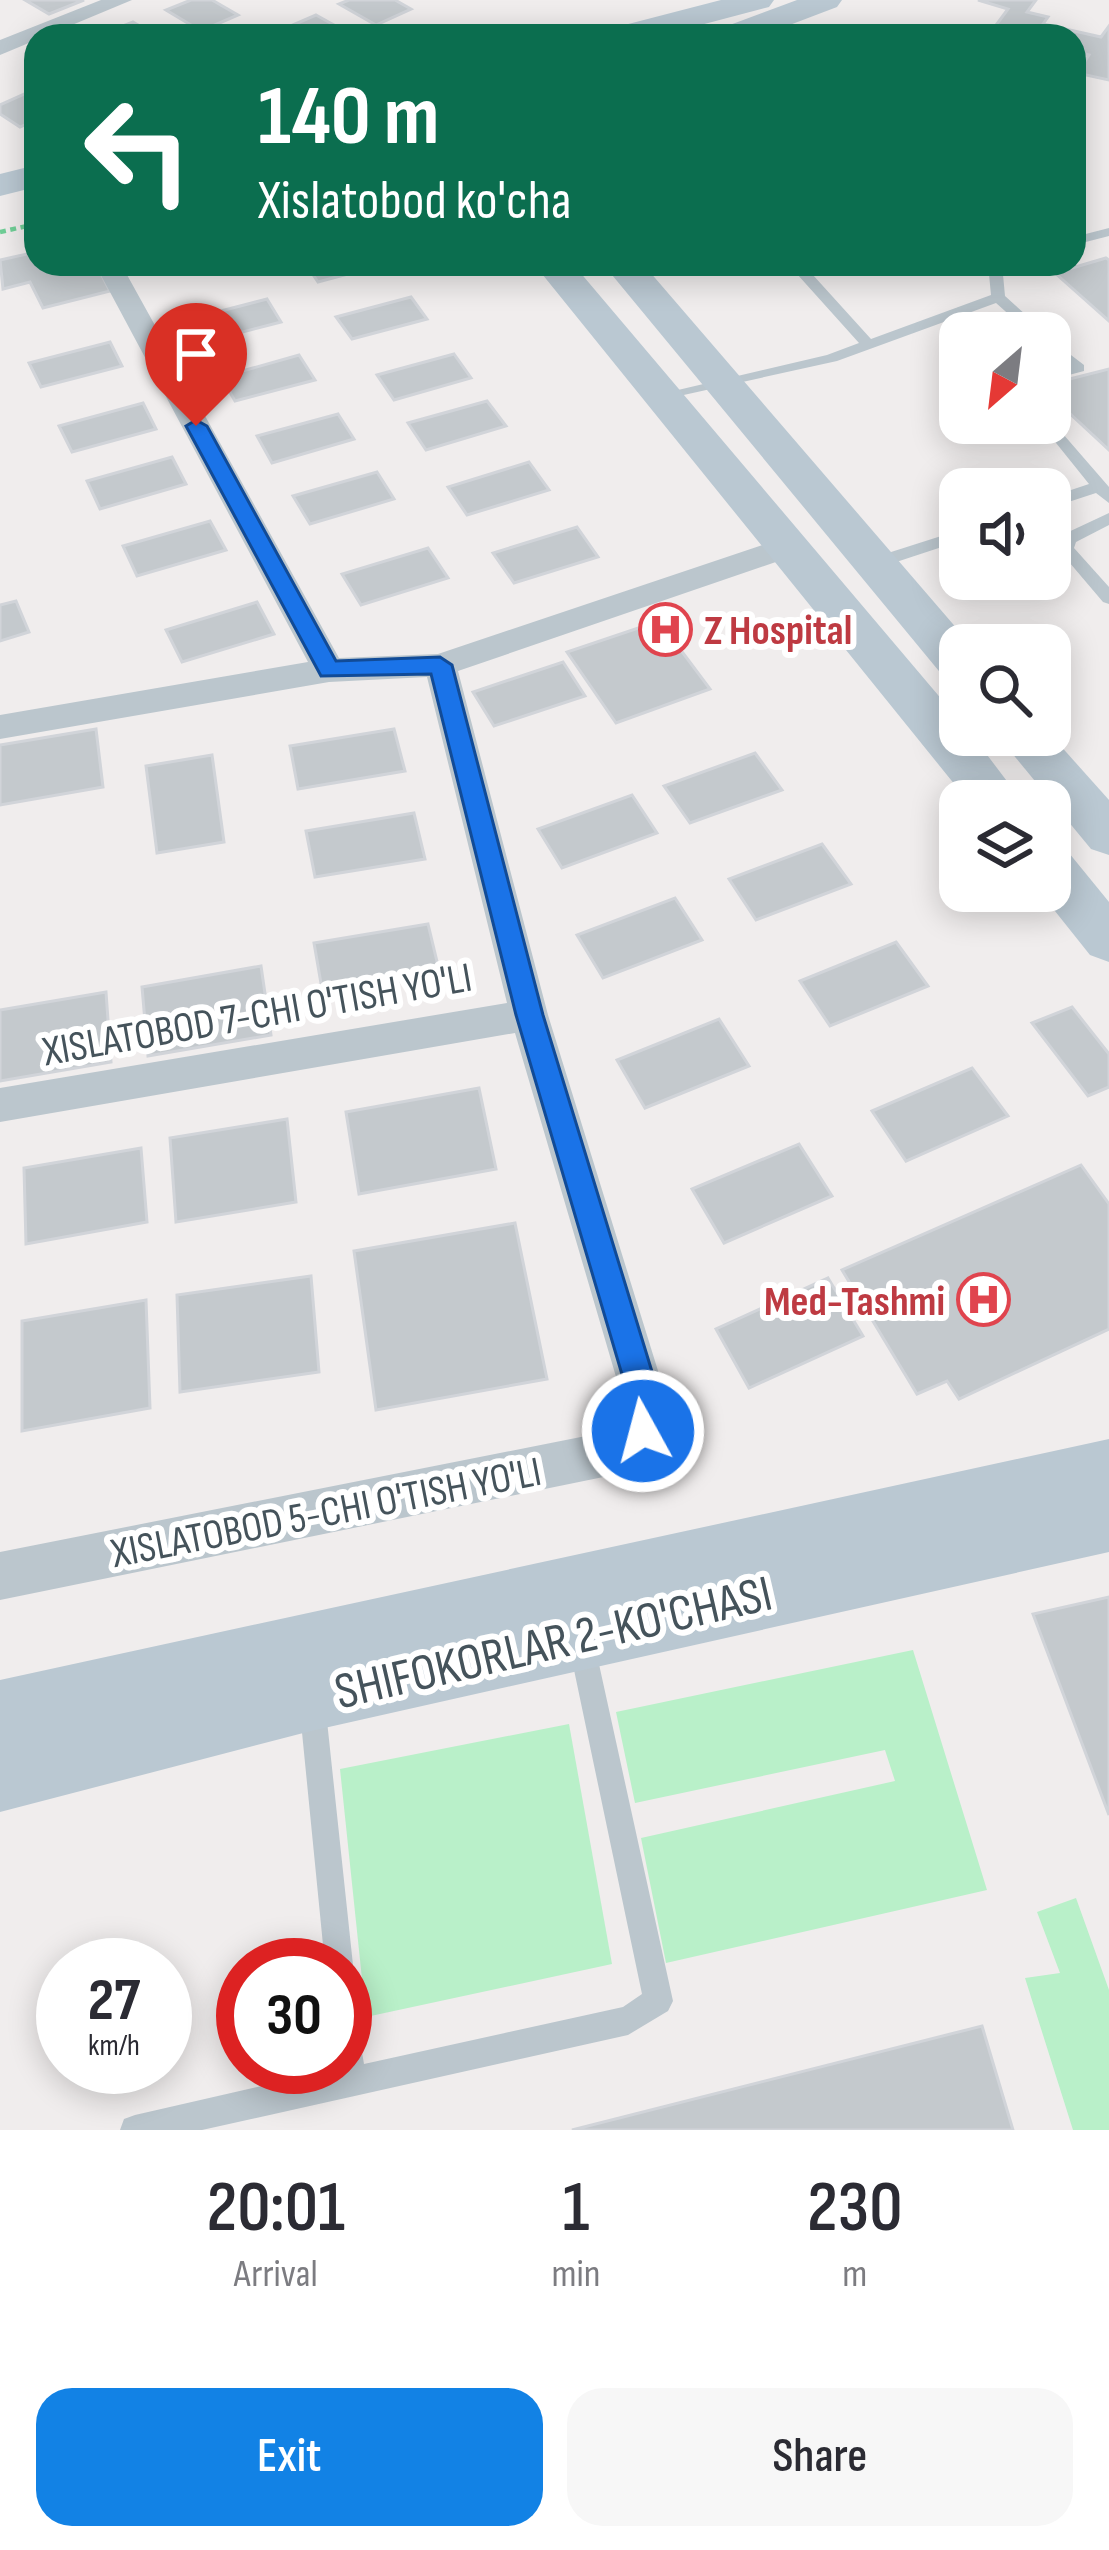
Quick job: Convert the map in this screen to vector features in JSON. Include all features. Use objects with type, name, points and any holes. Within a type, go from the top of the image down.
[{"type":"main road","points":[[667,24],[758,0]]},
{"type":"main road","points":[[763,24],[826,0]]},
{"type":"main road","points":[[564,276],[980,780]]},
{"type":"main road","points":[[632,276],[939,640]]},
{"type":"main road","points":[[1040,756],[1109,835]]},
{"type":"main road","points":[[1071,893],[1109,940]]},
{"type":"main road","name":"SHIFOKORLAR 2-KO'CHASI","points":[[0,1716],[1109,1472]]},
{"type":"main road","name":"SHIFOKORLAR 2-KO'CHASI","points":[[0,1775],[311,1695],[1109,1518]]},
{"type":"street","points":[[52,24],[121,0]]},
{"type":"street","points":[[115,276],[329,670]]},
{"type":"street","points":[[0,727],[329,670],[440,665],[791,546]]},
{"type":"street","name":"XISLATOBOD 5-CHI O'TISH YO'LI","points":[[0,1576],[622,1451],[643,1431],[641,1388],[530,1015],[440,665]]},
{"type":"street","name":"XISLATOBOD 7-CHI O'TISH YO'LI","points":[[0,1105],[530,1015]]},
{"type":"lane","points":[[806,276],[867,344]]},
{"type":"lane","points":[[996,276],[998,297],[1015,312]]},
{"type":"lane","points":[[665,397],[832,358],[998,297]]},
{"type":"lane","points":[[1065,444],[1104,492],[1071,499]]},
{"type":"lane","points":[[1109,518],[1068,539],[1066,549],[1109,598]]},
{"type":"lane","points":[[872,564],[939,542]]},
{"type":"lane","points":[[372,2075],[628,2020],[658,2001],[580,1634]]},
{"type":"lane","points":[[311,1695],[336,1938]]},
{"type":"lane","points":[[135,2130],[291,2094]]},
{"type":"green space","points":[[913,1650],[987,1890],[666,1963],[641,1838],[895,1781],[885,1750],[635,1803],[616,1712]]},
{"type":"green space","points":[[569,1724],[612,1964],[372,2016],[372,1938],[358,1938],[340,1769]]},
{"type":"green space","points":[[1076,1898],[1109,1990],[1109,2130],[1073,2130],[1025,1978],[1060,1973],[1037,1912]]},
{"type":"building","points":[[25,0],[84,0],[49,14]]},
{"type":"building","points":[[191,0],[212,0],[238,15],[217,24],[189,24],[166,10]]},
{"type":"building","points":[[395,0],[411,9],[374,24],[339,4]]},
{"type":"building","points":[[978,0],[1036,0],[1027,12],[1048,17],[1043,24],[997,24],[1008,9]]},
{"type":"building","points":[[316,15],[332,24],[295,24]]},
{"type":"building","points":[[1109,26],[1109,80],[1086,75],[1086,34],[1101,37]]},
{"type":"building","points":[[24,94],[24,125],[0,114],[0,105]]},
{"type":"building","points":[[24,255],[24,276],[102,276],[110,291],[43,308],[30,282],[3,289],[0,260]]},
{"type":"building","points":[[1109,260],[1109,321],[1058,276],[1086,276],[1086,264]]},
{"type":"building","points":[[411,297],[427,319],[352,339],[336,317]]},
{"type":"building","points":[[267,299],[281,322],[204,342],[190,319]]},
{"type":"building","points":[[110,342],[122,366],[41,387],[29,363]]},
{"type":"building","points":[[454,354],[471,378],[394,400],[377,375]]},
{"type":"building","points":[[299,355],[315,380],[235,401],[221,377]]},
{"type":"building","points":[[1109,369],[1109,450],[1071,415],[1071,379]]},
{"type":"building","points":[[487,401],[506,426],[426,450],[408,423]]},
{"type":"building","points":[[143,403],[156,429],[72,452],[59,426]]},
{"type":"building","points":[[338,414],[354,439],[272,463],[257,436]]},
{"type":"building","points":[[172,457],[186,484],[100,509],[87,481]]},
{"type":"building","points":[[529,462],[549,490],[467,515],[448,487]]},
{"type":"building","points":[[377,472],[394,499],[310,524],[293,496]]},
{"type":"building","points":[[210,521],[226,550],[137,576],[123,546]]},
{"type":"building","points":[[577,527],[598,557],[514,583],[493,553]]},
{"type":"building","points":[[428,548],[448,578],[361,605],[342,574]]},
{"type":"building","points":[[16,601],[29,632],[0,641],[0,605]]},
{"type":"building","points":[[257,602],[274,634],[182,662],[166,630]]},
{"type":"building","points":[[659,621],[710,689],[616,723],[567,652]]},
{"type":"building","points":[[563,662],[585,696],[494,726],[473,692]]},
{"type":"building","points":[[96,729],[103,787],[0,805],[0,745]]},
{"type":"building","points":[[394,729],[405,771],[298,789],[290,746]]},
{"type":"building","points":[[755,753],[782,790],[690,823],[664,786]]},
{"type":"building","points":[[212,755],[224,842],[157,853],[146,766]]},
{"type":"building","points":[[632,795],[657,833],[562,868],[538,829]]},
{"type":"building","points":[[414,813],[425,859],[315,877],[306,831]]},
{"type":"building","points":[[822,844],[851,884],[756,920],[729,879]]},
{"type":"building","points":[[675,898],[702,940],[603,978],[577,935]]},
{"type":"building","points":[[428,924],[440,974],[323,995],[314,943]]},
{"type":"building","points":[[896,942],[928,986],[830,1026],[800,981]]},
{"type":"building","points":[[261,966],[271,1035],[148,1056],[142,987]]},
{"type":"building","points":[[106,992],[111,1062],[0,1081],[0,1010]]},
{"type":"building","points":[[1072,1007],[1109,1054],[1109,1087],[1088,1096],[1032,1023]]},
{"type":"building","points":[[719,1019],[749,1066],[645,1108],[617,1060]]},
{"type":"building","points":[[972,1068],[1008,1116],[906,1161],[872,1111]]},
{"type":"building","points":[[479,1088],[496,1169],[359,1194],[346,1112]]},
{"type":"building","points":[[287,1119],[296,1202],[176,1222],[170,1138]]},
{"type":"building","points":[[799,1144],[832,1196],[724,1243],[692,1189]]},
{"type":"building","points":[[141,1148],[147,1222],[26,1244],[24,1168]]},
{"type":"building","name":"Med-Tashmi","points":[[1081,1165],[1109,1204],[1109,1329],[959,1399],[947,1381],[917,1394],[842,1270]]},
{"type":"building","points":[[515,1223],[547,1379],[376,1410],[354,1251]]},
{"type":"building","points":[[311,1276],[319,1372],[180,1392],[177,1295]]},
{"type":"building","points":[[828,1278],[863,1336],[749,1388],[716,1329]]},
{"type":"building","points":[[146,1300],[150,1408],[22,1431],[22,1321]]},
{"type":"building","points":[[1109,1597],[1109,1815],[1033,1614]]},
{"type":"building","points":[[982,2026],[1013,2130],[572,2130]]},
{"type":"place","name":"Z Hospital","points":[[665,629]]},
{"type":"place","name":"Med-Tashmi","points":[[984,1300]]},
{"type":"route","points":[[196,426],[329,670],[440,665],[530,1015],[641,1388],[643,1431]]}]
